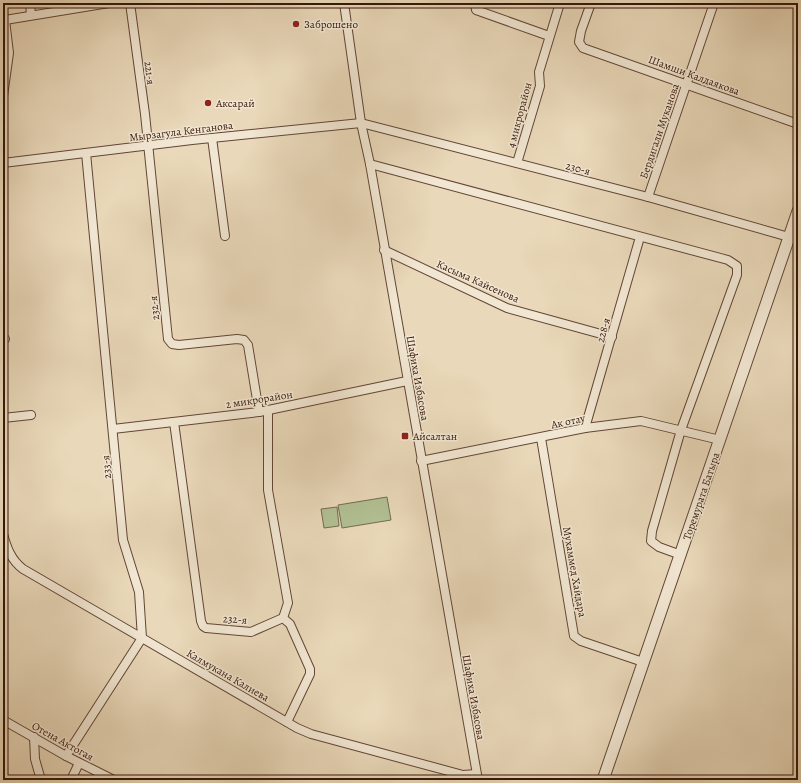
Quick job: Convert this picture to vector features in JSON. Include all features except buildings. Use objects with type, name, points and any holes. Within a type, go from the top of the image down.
[{"type":"street","points":[[30,3],[31,14]]},
{"type":"street","points":[[3,96],[9,53],[5,20],[31,14],[109,3]]},
{"type":"street","name":"221-я","points":[[130,3],[148,146]]},
{"type":"street","name":"Шафиха Избасова","points":[[344,3],[361,123],[370,164],[477,777]]},
{"type":"street","points":[[475,3],[476,10],[549,36]]},
{"type":"street","name":"4 микрорайон","points":[[517,163],[540,86],[538,72],[560,3]]},
{"type":"street","name":"Шамши Калдаякова","points":[[591,3],[580,31],[579,42],[583,48],[798,124]]},
{"type":"street","name":"Бердигали Муканова","points":[[648,197],[714,3]]},
{"type":"street","name":"Мырзагула Кенганова","points":[[3,163],[212,138],[361,123]]},
{"type":"street","name":"230-я","points":[[361,123],[648,197],[789,237]]},
{"type":"street","points":[[212,138],[225,236]]},
{"type":"street","name":"232-я","points":[[148,146],[168,339],[172,344],[179,345],[237,339],[244,340],[248,345],[259,412]]},
{"type":"street","name":"233-я","points":[[86,153],[123,540],[139,592],[142,638]]},
{"type":"street","points":[[370,164],[728,260],[736,266],[737,275],[681,430],[652,531],[652,540],[659,547],[681,555]]},
{"type":"street","name":"Торемурата Батыра","points":[[603,780],[798,211]]},
{"type":"street","name":"228-я","points":[[585,428],[640,237]]},
{"type":"street","name":"Касыма Кайсенова","points":[[384,250],[507,308],[612,337]]},
{"type":"street","name":"2 микрорайон","points":[[113,429],[259,412],[407,381]]},
{"type":"street","points":[[268,410],[268,490],[288,603],[283,618],[290,624],[310,669],[310,674],[287,722]]},
{"type":"street","points":[[3,418],[31,415]]},
{"type":"street","name":"Ак отау","points":[[421,461],[585,428],[641,421],[720,440]]},
{"type":"street","name":"232-я","points":[[174,422],[203,626],[206,628],[251,632],[283,618]]},
{"type":"street","name":"Мухаммед Хайдара","points":[[541,438],[574,636],[581,642],[643,662]]},
{"type":"street","name":"Калмукана Калиева","points":[[3,534],[8,552],[16,564],[287,722],[311,734],[463,775],[477,777]]},
{"type":"street","points":[[66,756],[142,638]]},
{"type":"street","name":"Отена Актогая","points":[[3,720],[66,756],[114,780]]},
{"type":"street","points":[[34,738],[35,759],[41,780]]},
{"type":"street","points":[[71,780],[79,762]]},
{"type":"green space","points":[[387,497],[391,520],[342,528],[338,505]]},
{"type":"green space","points":[[337,507],[339,526],[324,528],[321,509]]},
{"type":"place","name":"Заброшено","points":[[296,24]]},
{"type":"place","name":"Аксарай","points":[[208,103]]},
{"type":"place","name":"Айсалтан","points":[[405,436]]}]
